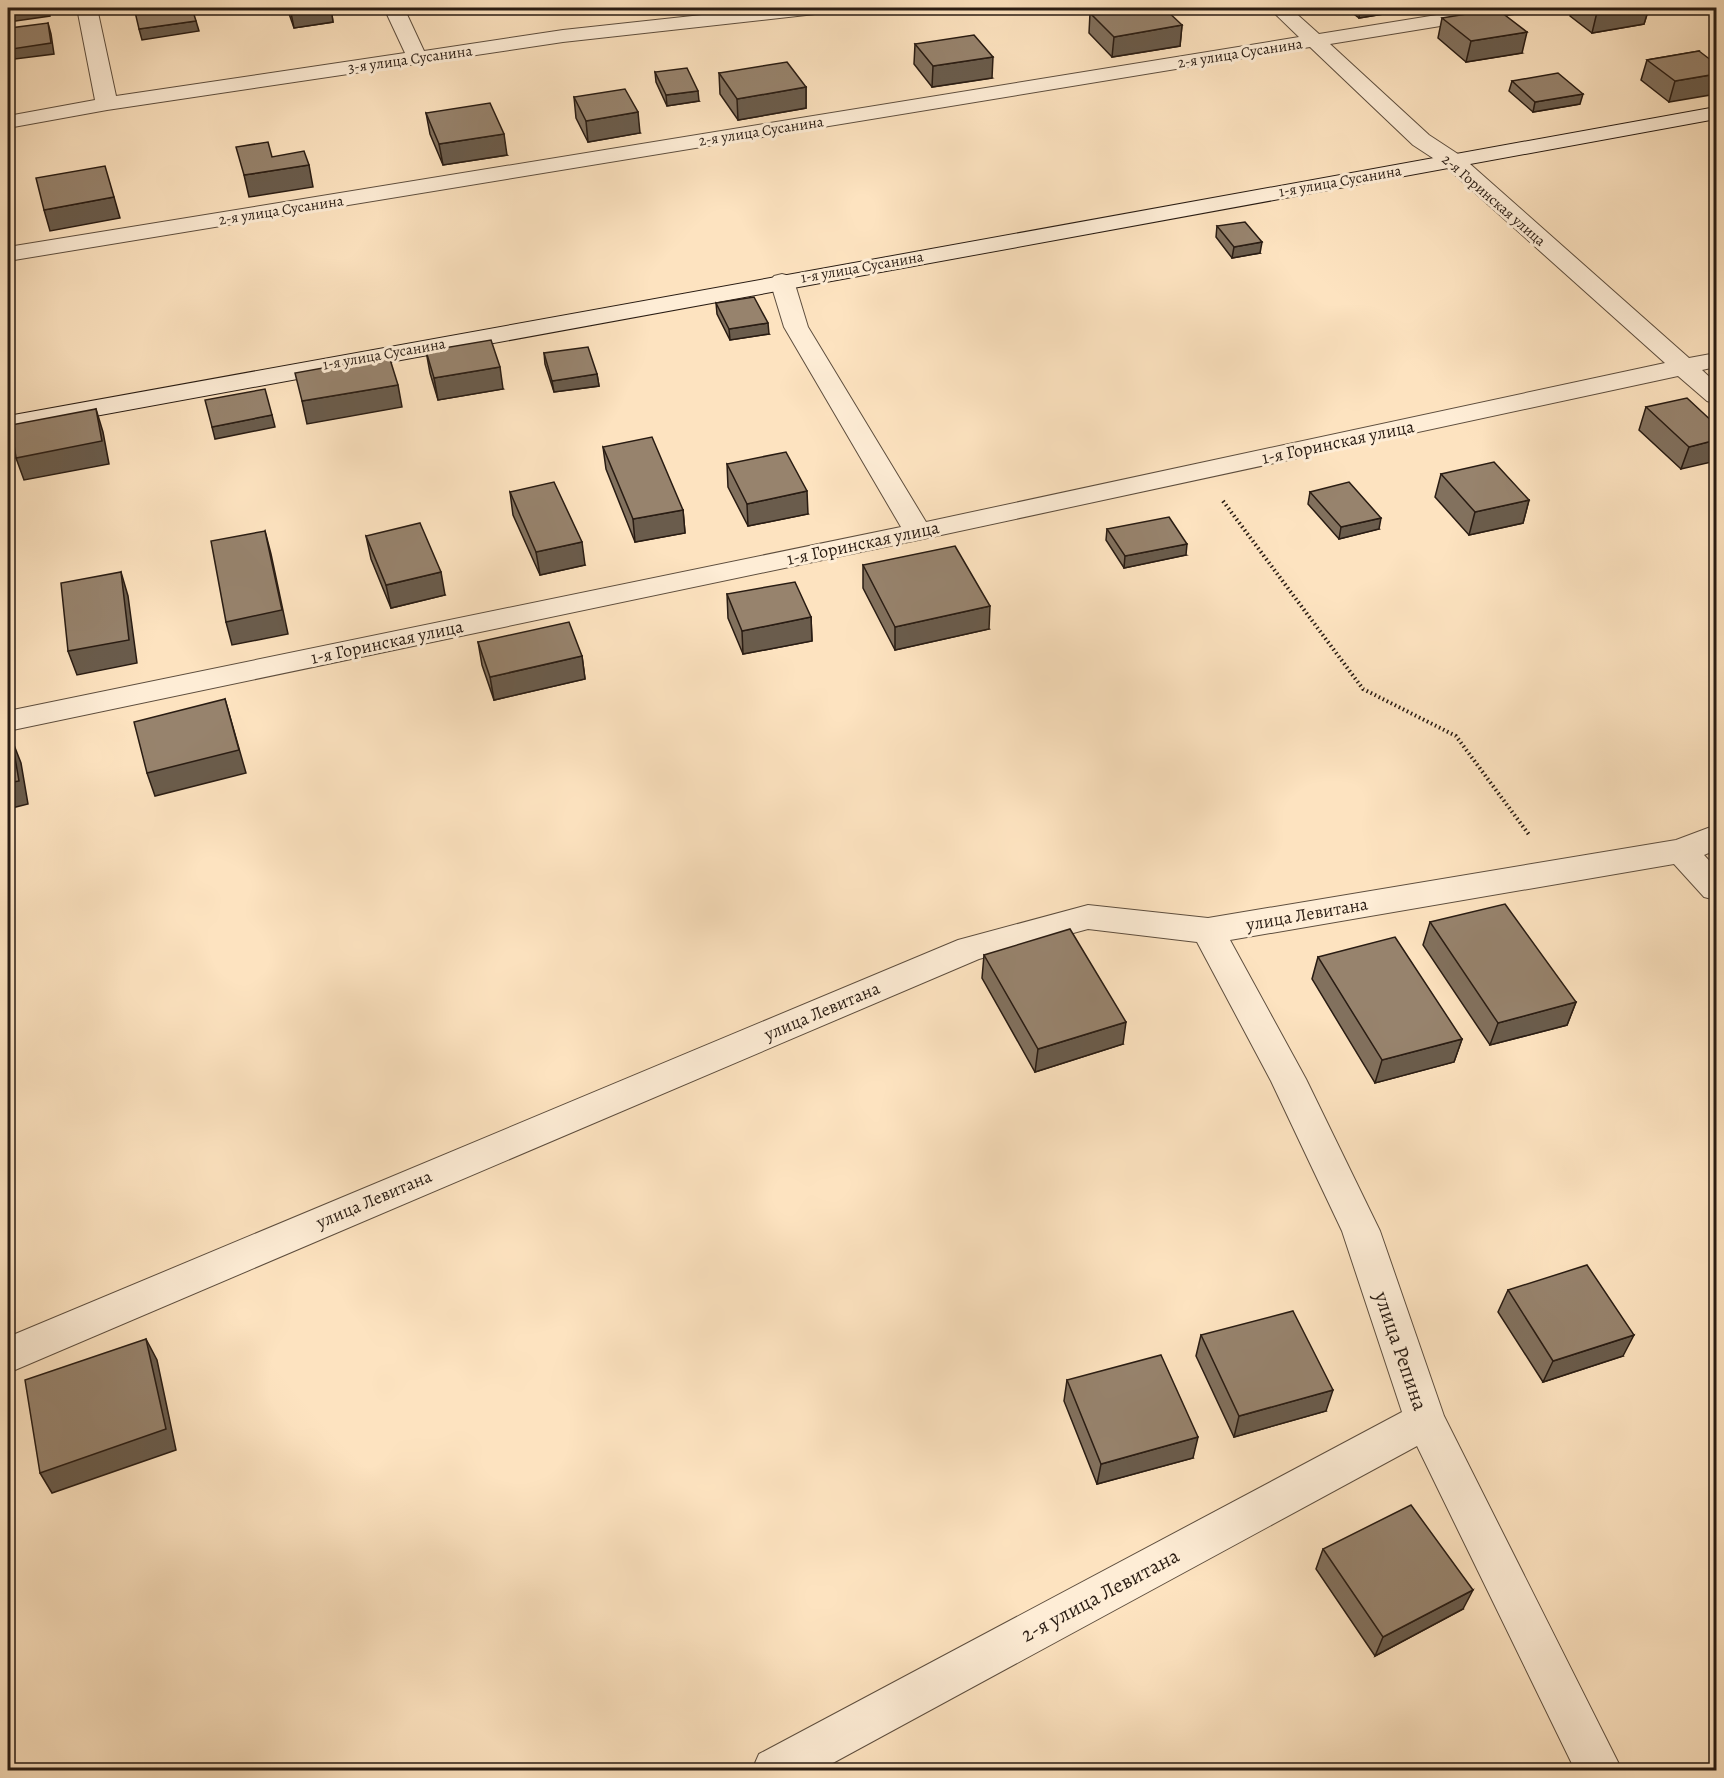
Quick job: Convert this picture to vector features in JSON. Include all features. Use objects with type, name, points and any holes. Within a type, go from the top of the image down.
[{"type":"street","points":[[87,8],[107,104]]},
{"type":"street","points":[[394,8],[417,58]]},
{"type":"street","name":"3-я улица Сусанина","points":[[8,122],[107,104],[564,36],[696,14],[815,8]]},
{"type":"street","name":"2-я Горинская улица","points":[[1279,8],[1421,140],[1454,161],[1716,396]]},
{"type":"street","name":"2-я улица Сусанина","points":[[8,254],[1514,8]]},
{"type":"street","name":"1-я улица Сусанина","points":[[8,424],[782,281],[1716,113]]},
{"type":"street","points":[[782,281],[796,327],[918,532]]},
{"type":"street","name":"1-я Горинская улица","points":[[8,721],[918,532],[1716,360]]},
{"type":"street","name":"улица Левитана","points":[[8,1355],[970,949],[1088,917],[1208,931],[1682,851],[1716,837]]},
{"type":"street","points":[[1682,851],[1716,888]]},
{"type":"street","name":"улица Репина","points":[[1208,931],[1288,1079],[1361,1232],[1425,1420],[1599,1770]]},
{"type":"street","name":"2-я улица Левитана","points":[[775,1770],[1425,1420]]},
{"type":"path","points":[[1201,471],[1363,689],[1456,736],[1531,838]]},
{"type":"building","points":[[8,8],[35,8],[8,11]]},
{"type":"building","points":[[163,8],[192,8],[196,21],[139,29],[135,12]]},
{"type":"building","points":[[1122,8],[1164,8],[1182,25],[1114,37],[1090,13]]},
{"type":"building","points":[[1591,8],[1627,8],[1597,12]]},
{"type":"building","points":[[1497,9],[1527,32],[1471,41],[1442,18]]},
{"type":"building","points":[[48,23],[51,43],[12,49],[10,28]]},
{"type":"building","points":[[974,35],[993,57],[933,66],[915,44]]},
{"type":"building","points":[[1699,51],[1716,64],[1716,74],[1675,81],[1647,60]]},
{"type":"building","points":[[787,62],[806,87],[737,99],[719,73]]},
{"type":"building","points":[[687,68],[698,91],[666,95],[655,72]]},
{"type":"building","points":[[1558,73],[1583,94],[1535,102],[1512,81]]},
{"type":"building","points":[[625,89],[638,112],[586,121],[574,97]]},
{"type":"building","points":[[490,103],[504,134],[439,144],[426,113]]},
{"type":"building","points":[[268,142],[272,157],[304,151],[309,165],[244,175],[236,147]]},
{"type":"building","points":[[105,166],[114,197],[44,210],[36,178]]},
{"type":"building","points":[[1245,222],[1262,242],[1234,247],[1217,226]]},
{"type":"building","points":[[754,297],[768,323],[729,329],[716,303]]},
{"type":"building","points":[[491,340],[500,367],[434,378],[426,351]]},
{"type":"building","points":[[588,347],[597,374],[552,381],[544,353]]},
{"type":"building","points":[[389,356],[398,385],[302,401],[295,373]]},
{"type":"building","points":[[265,389],[272,415],[212,427],[205,400]]},
{"type":"building","points":[[1687,398],[1716,425],[1716,440],[1689,447],[1646,407]]},
{"type":"building","points":[[96,409],[102,441],[16,458],[11,425]]},
{"type":"building","points":[[652,437],[683,510],[633,519],[603,447]]},
{"type":"building","points":[[786,452],[807,491],[747,504],[727,464]]},
{"type":"building","points":[[1494,462],[1529,500],[1475,512],[1441,474]]},
{"type":"building","points":[[554,482],[582,542],[536,552],[510,492]]},
{"type":"building","points":[[1349,482],[1381,518],[1341,527],[1310,492]]},
{"type":"building","points":[[1169,517],[1187,544],[1125,556],[1107,529]]},
{"type":"building","points":[[420,523],[441,572],[386,585],[366,536]]},
{"type":"building","points":[[265,531],[282,610],[226,622],[211,541]]},
{"type":"building","points":[[955,546],[990,606],[895,627],[863,565]]},
{"type":"building","points":[[121,572],[129,640],[68,651],[61,583]]},
{"type":"building","points":[[795,582],[811,617],[742,631],[727,594]]},
{"type":"building","points":[[569,622],[582,656],[490,677],[478,642]]},
{"type":"building","points":[[225,699],[239,750],[147,773],[134,722]]},
{"type":"building","points":[[12,740],[19,781],[8,783],[8,741]]},
{"type":"building","points":[[1505,904],[1576,1002],[1498,1023],[1430,922]]},
{"type":"building","points":[[1070,929],[1126,1022],[1038,1049],[984,955]]},
{"type":"building","points":[[1395,937],[1462,1039],[1382,1060],[1318,957]]},
{"type":"building","points":[[1587,1265],[1634,1335],[1553,1361],[1508,1290]]},
{"type":"building","points":[[1293,1311],[1333,1390],[1239,1416],[1201,1335]]},
{"type":"building","points":[[146,1339],[166,1429],[40,1473],[25,1380]]},
{"type":"building","points":[[1161,1355],[1198,1437],[1101,1464],[1067,1380]]},
{"type":"building","points":[[1411,1505],[1473,1590],[1383,1637],[1323,1549]]}]
